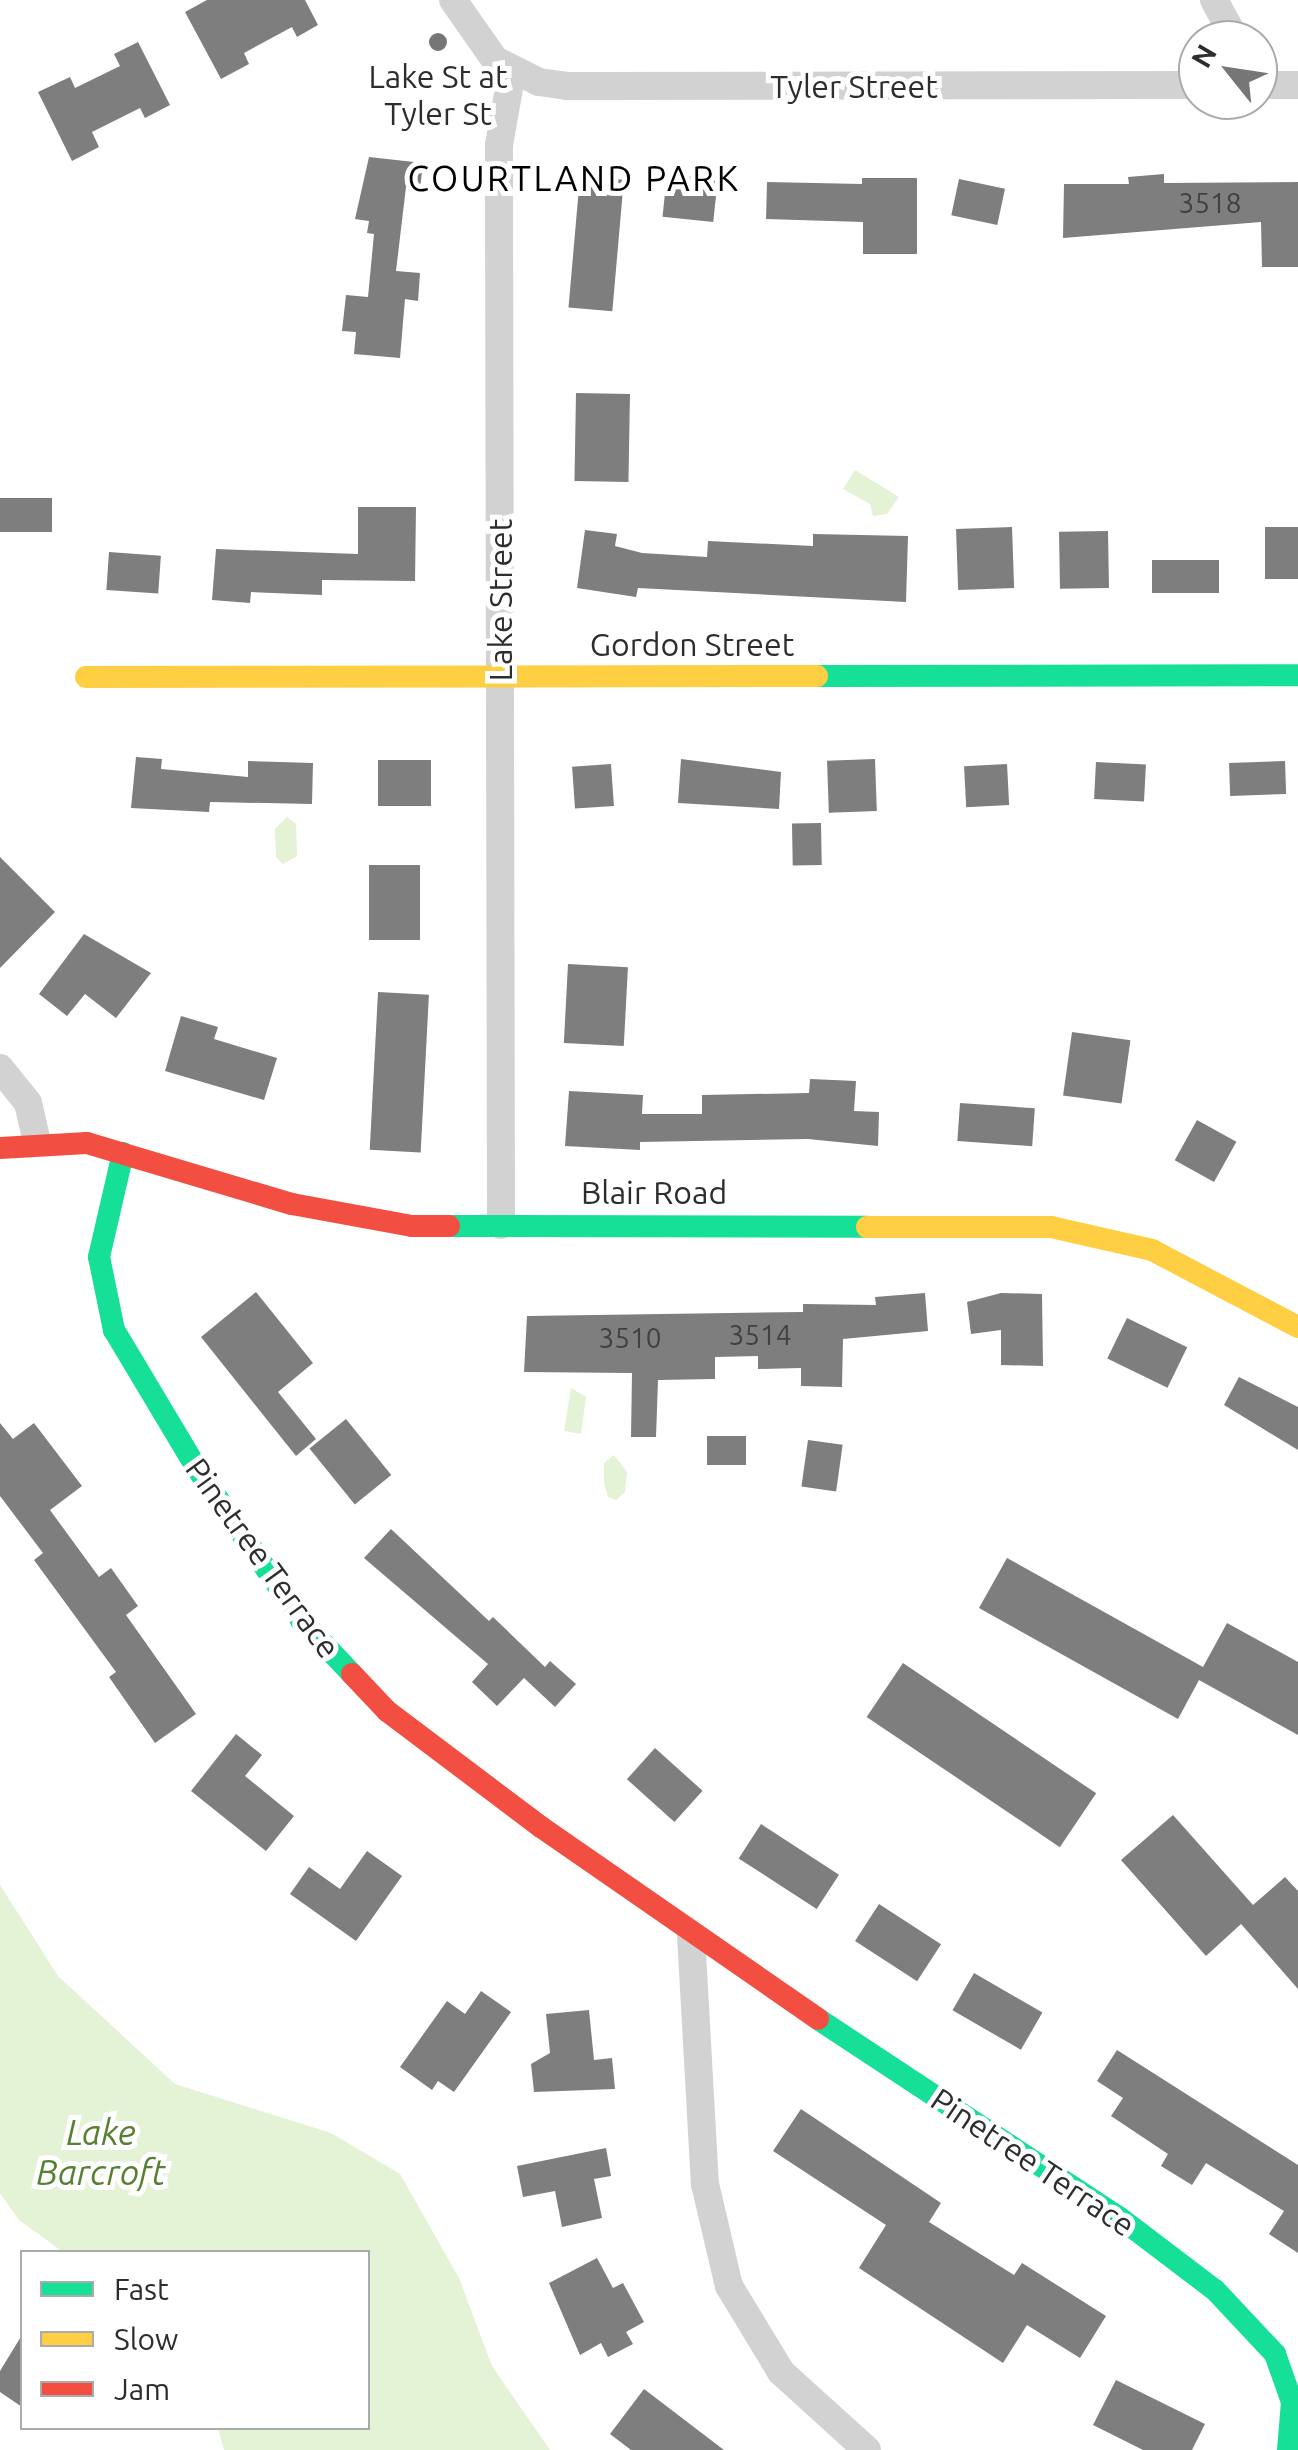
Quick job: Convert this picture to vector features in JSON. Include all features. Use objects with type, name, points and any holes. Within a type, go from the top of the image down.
[{"type":"street","points":[[453,0],[473,38],[512,71]]},
{"type":"street","name":"Tyler Street","points":[[512,71],[568,86],[1178,86]]},
{"type":"street","name":"Lake Street","points":[[501,1225],[499,145],[512,71]]},
{"type":"street","name":"Gordon Street","points":[[86,676],[1298,675]]},
{"type":"street","points":[[0,1068],[28,1103],[37,1142]]},
{"type":"street","name":"Blair Road","points":[[0,1148],[37,1142],[123,1153],[357,1219],[501,1225],[1051,1227],[1152,1250],[1298,1327]]},
{"type":"street","name":"Pinetree Terrace","points":[[123,1153],[99,1258],[114,1330],[196,1467],[289,1604],[387,1711],[691,1935],[1120,2218],[1215,2290],[1274,2354],[1295,2402],[1288,2450]]},
{"type":"street","points":[[691,1935],[704,2184],[728,2286],[780,2372],[867,2450]]},
{"type":"water","points":[[855,470],[899,497],[887,514],[873,516],[870,504],[843,489]]},
{"type":"water","points":[[287,817],[296,824],[297,856],[283,864],[276,857],[275,829]]},
{"type":"water","points":[[571,1388],[586,1397],[581,1434],[564,1431]]},
{"type":"water","points":[[614,1455],[627,1472],[625,1492],[616,1500],[608,1497],[604,1483],[604,1463]]},
{"type":"water","name":"Lake Barcroft","points":[[0,1885],[58,1976],[175,2084],[331,2133],[400,2174],[459,2278],[492,2366],[550,2450],[224,2450],[219,2430],[370,2430],[370,2250],[60,2250],[19,2220],[0,2193]]},
{"type":"building","points":[[207,0],[305,0],[318,25],[297,37],[292,27],[244,53],[249,64],[221,79],[185,12]]},
{"type":"building","points":[[138,42],[170,105],[145,118],[140,108],[92,132],[99,147],[72,161],[38,92],[70,77],[75,88],[120,66],[114,54]]},
{"type":"building","points":[[369,157],[423,163],[420,189],[406,187],[396,271],[420,273],[418,301],[405,299],[400,358],[354,354],[356,332],[342,331],[346,295],[368,297],[374,234],[367,233],[369,221],[355,219]]},
{"type":"building","points":[[667,174],[718,179],[713,222],[663,217]]},
{"type":"building","points":[[1164,174],[1164,183],[1298,182],[1298,267],[1262,267],[1261,222],[1063,238],[1064,184],[1129,184],[1128,177]]},
{"type":"building","points":[[580,176],[624,180],[612,311],[568,307]]},
{"type":"building","points":[[862,178],[917,178],[917,254],[863,254],[863,222],[766,219],[767,182],[862,184]]},
{"type":"building","points":[[959,179],[1005,189],[997,225],[951,215]]},
{"type":"building","points":[[576,393],[630,394],[628,482],[574,481]]},
{"type":"building","points":[[0,498],[52,498],[52,532],[0,532]]},
{"type":"building","points":[[358,507],[416,507],[415,581],[322,580],[322,595],[251,592],[250,603],[212,600],[216,549],[358,554]]},
{"type":"building","points":[[1012,527],[1014,588],[958,590],[956,529]]},
{"type":"building","points":[[1265,527],[1298,527],[1298,579],[1265,579]]},
{"type":"building","points":[[585,530],[617,534],[615,546],[642,553],[707,557],[708,541],[813,546],[813,534],[908,536],[906,602],[638,588],[636,597],[577,588]]},
{"type":"building","points":[[1108,531],[1109,588],[1060,589],[1059,532]]},
{"type":"building","points":[[109,552],[161,556],[158,594],[106,590]]},
{"type":"building","points":[[1152,560],[1219,560],[1219,593],[1152,593]]},
{"type":"building","points":[[136,757],[162,759],[161,769],[248,777],[248,761],[313,763],[312,804],[210,802],[209,812],[131,808]]},
{"type":"building","points":[[681,759],[781,772],[779,809],[678,803]]},
{"type":"building","points":[[875,759],[877,811],[829,813],[827,761]]},
{"type":"building","points":[[378,760],[431,760],[431,806],[378,806]]},
{"type":"building","points":[[1285,761],[1286,794],[1230,796],[1229,763]]},
{"type":"building","points":[[1096,762],[1146,765],[1144,802],[1094,799]]},
{"type":"building","points":[[611,764],[614,806],[575,809],[572,767]]},
{"type":"building","points":[[1007,764],[1009,805],[966,807],[964,766]]},
{"type":"building","points":[[821,823],[822,865],[793,865],[792,824]]},
{"type":"building","points":[[0,857],[55,912],[0,968]]},
{"type":"building","points":[[369,865],[420,865],[420,940],[369,940]]},
{"type":"building","points":[[84,934],[151,973],[116,1018],[85,994],[67,1016],[39,994]]},
{"type":"building","points":[[568,964],[628,967],[624,1046],[564,1043]]},
{"type":"building","points":[[378,992],[429,995],[421,1152],[370,1150]]},
{"type":"building","points":[[181,1016],[218,1027],[214,1039],[277,1058],[264,1100],[165,1071]]},
{"type":"building","points":[[1072,1032],[1130,1040],[1122,1104],[1063,1095]]},
{"type":"building","points":[[810,1079],[856,1081],[854,1111],[879,1112],[878,1146],[808,1139],[640,1142],[640,1150],[565,1146],[569,1091],[643,1095],[642,1114],[702,1114],[702,1095],[809,1093]]},
{"type":"building","points":[[960,1103],[1035,1108],[1032,1146],[957,1141]]},
{"type":"building","points":[[1197,1120],[1236,1142],[1214,1182],[1175,1160]]},
{"type":"building","points":[[256,1292],[313,1363],[278,1392],[316,1439],[296,1456],[201,1337]]},
{"type":"building","points":[[925,1293],[928,1331],[843,1339],[842,1387],[801,1386],[801,1368],[758,1369],[758,1356],[715,1357],[715,1379],[658,1380],[656,1437],[631,1437],[632,1373],[524,1372],[527,1316],[803,1312],[803,1304],[876,1305],[875,1297]]},
{"type":"building","points":[[1001,1293],[1042,1294],[1043,1366],[1001,1365],[1001,1330],[971,1334],[967,1302]]},
{"type":"building","points":[[1127,1318],[1187,1347],[1167,1388],[1107,1358]]},
{"type":"building","points":[[1239,1377],[1298,1407],[1298,1450],[1224,1405]]},
{"type":"building","points":[[346,1419],[391,1475],[355,1505],[309,1449]]},
{"type":"building","points":[[0,1423],[13,1439],[34,1423],[82,1486],[50,1510],[99,1577],[111,1568],[138,1606],[126,1615],[196,1714],[155,1743],[109,1677],[116,1672],[34,1560],[43,1553],[0,1496]]},
{"type":"building","points":[[707,1436],[746,1436],[746,1465],[707,1465]]},
{"type":"building","points":[[808,1440],[843,1445],[836,1491],[801,1487]]},
{"type":"building","points":[[391,1529],[489,1621],[493,1617],[545,1667],[550,1661],[576,1684],[555,1707],[524,1678],[497,1706],[472,1682],[488,1664],[364,1558]]},
{"type":"building","points":[[1007,1558],[1203,1667],[1227,1623],[1298,1662],[1298,1735],[1199,1680],[1178,1719],[979,1608]]},
{"type":"building","points":[[903,1663],[1096,1793],[1060,1847],[867,1717]]},
{"type":"building","points":[[236,1734],[262,1755],[245,1776],[294,1816],[266,1851],[191,1791]]},
{"type":"building","points":[[655,1748],[703,1791],[674,1822],[627,1779]]},
{"type":"building","points":[[1173,1815],[1253,1905],[1285,1877],[1298,1891],[1298,1989],[1241,1924],[1206,1956],[1121,1860]]},
{"type":"building","points":[[761,1824],[839,1875],[817,1909],[739,1858]]},
{"type":"building","points":[[367,1851],[402,1876],[356,1941],[290,1894],[309,1867],[340,1889]]},
{"type":"building","points":[[879,1904],[941,1944],[917,1981],[855,1941]]},
{"type":"building","points":[[974,1973],[1042,2012],[1021,2050],[952,2010]]},
{"type":"building","points":[[481,1991],[511,2012],[454,2092],[438,2081],[432,2090],[400,2067],[447,2001],[465,2014]]},
{"type":"building","points":[[589,2010],[594,2060],[612,2058],[615,2089],[534,2092],[531,2064],[550,2053],[546,2014]]},
{"type":"building","points":[[1117,2050],[1298,2165],[1298,2253],[1269,2234],[1284,2211],[1206,2163],[1192,2185],[1161,2166],[1168,2154],[1111,2116],[1123,2098],[1097,2081]]},
{"type":"building","points":[[801,2109],[941,2203],[929,2222],[1014,2275],[1022,2263],[1106,2316],[1080,2358],[1027,2325],[1003,2363],[859,2268],[886,2225],[773,2151]]},
{"type":"building","points":[[606,2148],[611,2176],[594,2179],[602,2218],[562,2227],[555,2191],[523,2197],[517,2166]]},
{"type":"building","points":[[597,2258],[613,2288],[623,2283],[644,2322],[626,2332],[633,2344],[608,2357],[601,2343],[580,2355],[549,2283]]},
{"type":"building","points":[[20,2338],[20,2406],[0,2392],[0,2371]]},
{"type":"building","points":[[1116,2380],[1205,2424],[1192,2450],[1143,2450],[1093,2425]]},
{"type":"building","points":[[644,2389],[724,2450],[631,2450],[610,2434]]},
{"type":"traffic: fast","points":[[817,676],[1298,675]]},
{"type":"traffic: fast","points":[[123,1153],[99,1257],[114,1330],[196,1467],[301,1620],[352,1674]]},
{"type":"traffic: fast","points":[[449,1226],[867,1227]]},
{"type":"traffic: fast","points":[[818,2019],[1120,2218],[1215,2290],[1275,2354],[1292,2402],[1288,2450]]},
{"type":"traffic: slow","points":[[86,677],[817,676]]},
{"type":"traffic: slow","points":[[867,1227],[1051,1227],[1152,1250],[1298,1327]]},
{"type":"traffic: jam","points":[[0,1148],[87,1143],[292,1204],[412,1226],[449,1226]]},
{"type":"traffic: jam","points":[[352,1674],[387,1711],[541,1827],[818,2019]]},
{"type":"place","name":"Lake St at Tyler St","points":[[438,42]]},
{"type":"district","name":"COURTLAND PARK","points":[[574,178]]}]
